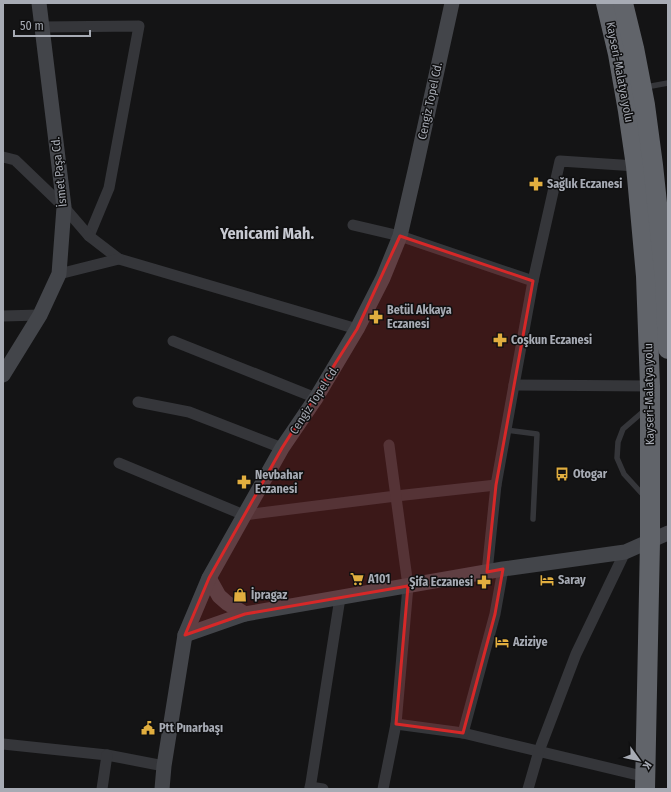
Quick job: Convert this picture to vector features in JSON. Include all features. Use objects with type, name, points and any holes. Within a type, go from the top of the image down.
[{"type":"highway","name":"Kayseri-Malatya yolu","points":[[606,3],[628,111],[636,166],[646,276],[650,386],[650,542],[645,783]]},
{"type":"highway","name":"Kayseri-Malatya yolu","points":[[623,3],[642,87],[654,165],[665,279],[668,350]]},
{"type":"street","name":"İsmet Paşa Cd.","points":[[3,375],[40,315],[59,274],[64,207],[39,3]]},
{"type":"street","name":"Cengiz Topel Cd.","points":[[162,789],[164,766],[185,635],[209,578],[282,448],[316,398],[357,329],[383,278],[400,236],[452,3]]},
{"type":"street","points":[[41,27],[138,26],[109,188],[89,236]]},
{"type":"street","points":[[3,156],[15,160],[64,207],[89,236],[119,259],[357,329]]},
{"type":"street","points":[[487,572],[496,485],[533,281],[560,161],[636,166]]},
{"type":"street","points":[[353,225],[400,236],[533,281]]},
{"type":"street","points":[[59,274],[119,259]]},
{"type":"street","points":[[3,316],[40,315]]},
{"type":"street","points":[[173,340],[316,398]]},
{"type":"street","points":[[514,384],[650,386]]},
{"type":"street","points":[[138,402],[189,412],[282,448]]},
{"type":"street","points":[[384,789],[396,724],[408,586],[389,445]]},
{"type":"street","points":[[119,463],[244,515],[496,485]]},
{"type":"street","points":[[185,635],[246,614],[503,569],[625,552],[668,533]]},
{"type":"street","points":[[528,789],[539,751],[576,654],[625,552]]},
{"type":"street","points":[[463,733],[495,614],[503,569]]},
{"type":"street","points":[[209,578],[219,596],[227,603],[246,614]]},
{"type":"street","points":[[323,789],[310,788],[340,598]]},
{"type":"street","points":[[396,724],[463,733],[539,751],[645,783]]},
{"type":"street","points":[[3,744],[107,755],[164,766]]},
{"type":"street","points":[[102,789],[107,755]]},
{"type":"lane","points":[[642,87],[668,83]]},
{"type":"lane","points":[[650,406],[623,429],[618,442],[617,458],[624,474],[650,502]]},
{"type":"lane","points":[[506,430],[537,434],[533,519]]},
{"type":"highlighted area","points":[[400,236],[533,281],[496,485],[487,572],[503,569],[495,614],[463,733],[396,724],[408,586],[245,614],[185,635],[209,578],[282,448],[357,329]]},
{"type":"place","name":"Sağlık Eczanesi","points":[[536,184]]},
{"type":"place","name":"Betül Akkaya Eczanesi","points":[[376,317]]},
{"type":"place","name":"Coşkun Eczanesi","points":[[500,340]]},
{"type":"place","name":"Otogar","points":[[562,474]]},
{"type":"place","name":"Nevbahar Eczanesi","points":[[244,482]]},
{"type":"place","name":"A101","points":[[357,579]]},
{"type":"place","name":"Saray","points":[[547,580]]},
{"type":"place","name":"Şifa Eczanesi","points":[[484,582]]},
{"type":"place","name":"İpragaz","points":[[240,595]]},
{"type":"place","name":"Aziziye","points":[[502,642]]},
{"type":"place","name":"Ptt Pınarbaşı","points":[[148,728]]},
{"type":"district","name":"Yenicami Mah.","points":[[267,233]]}]
